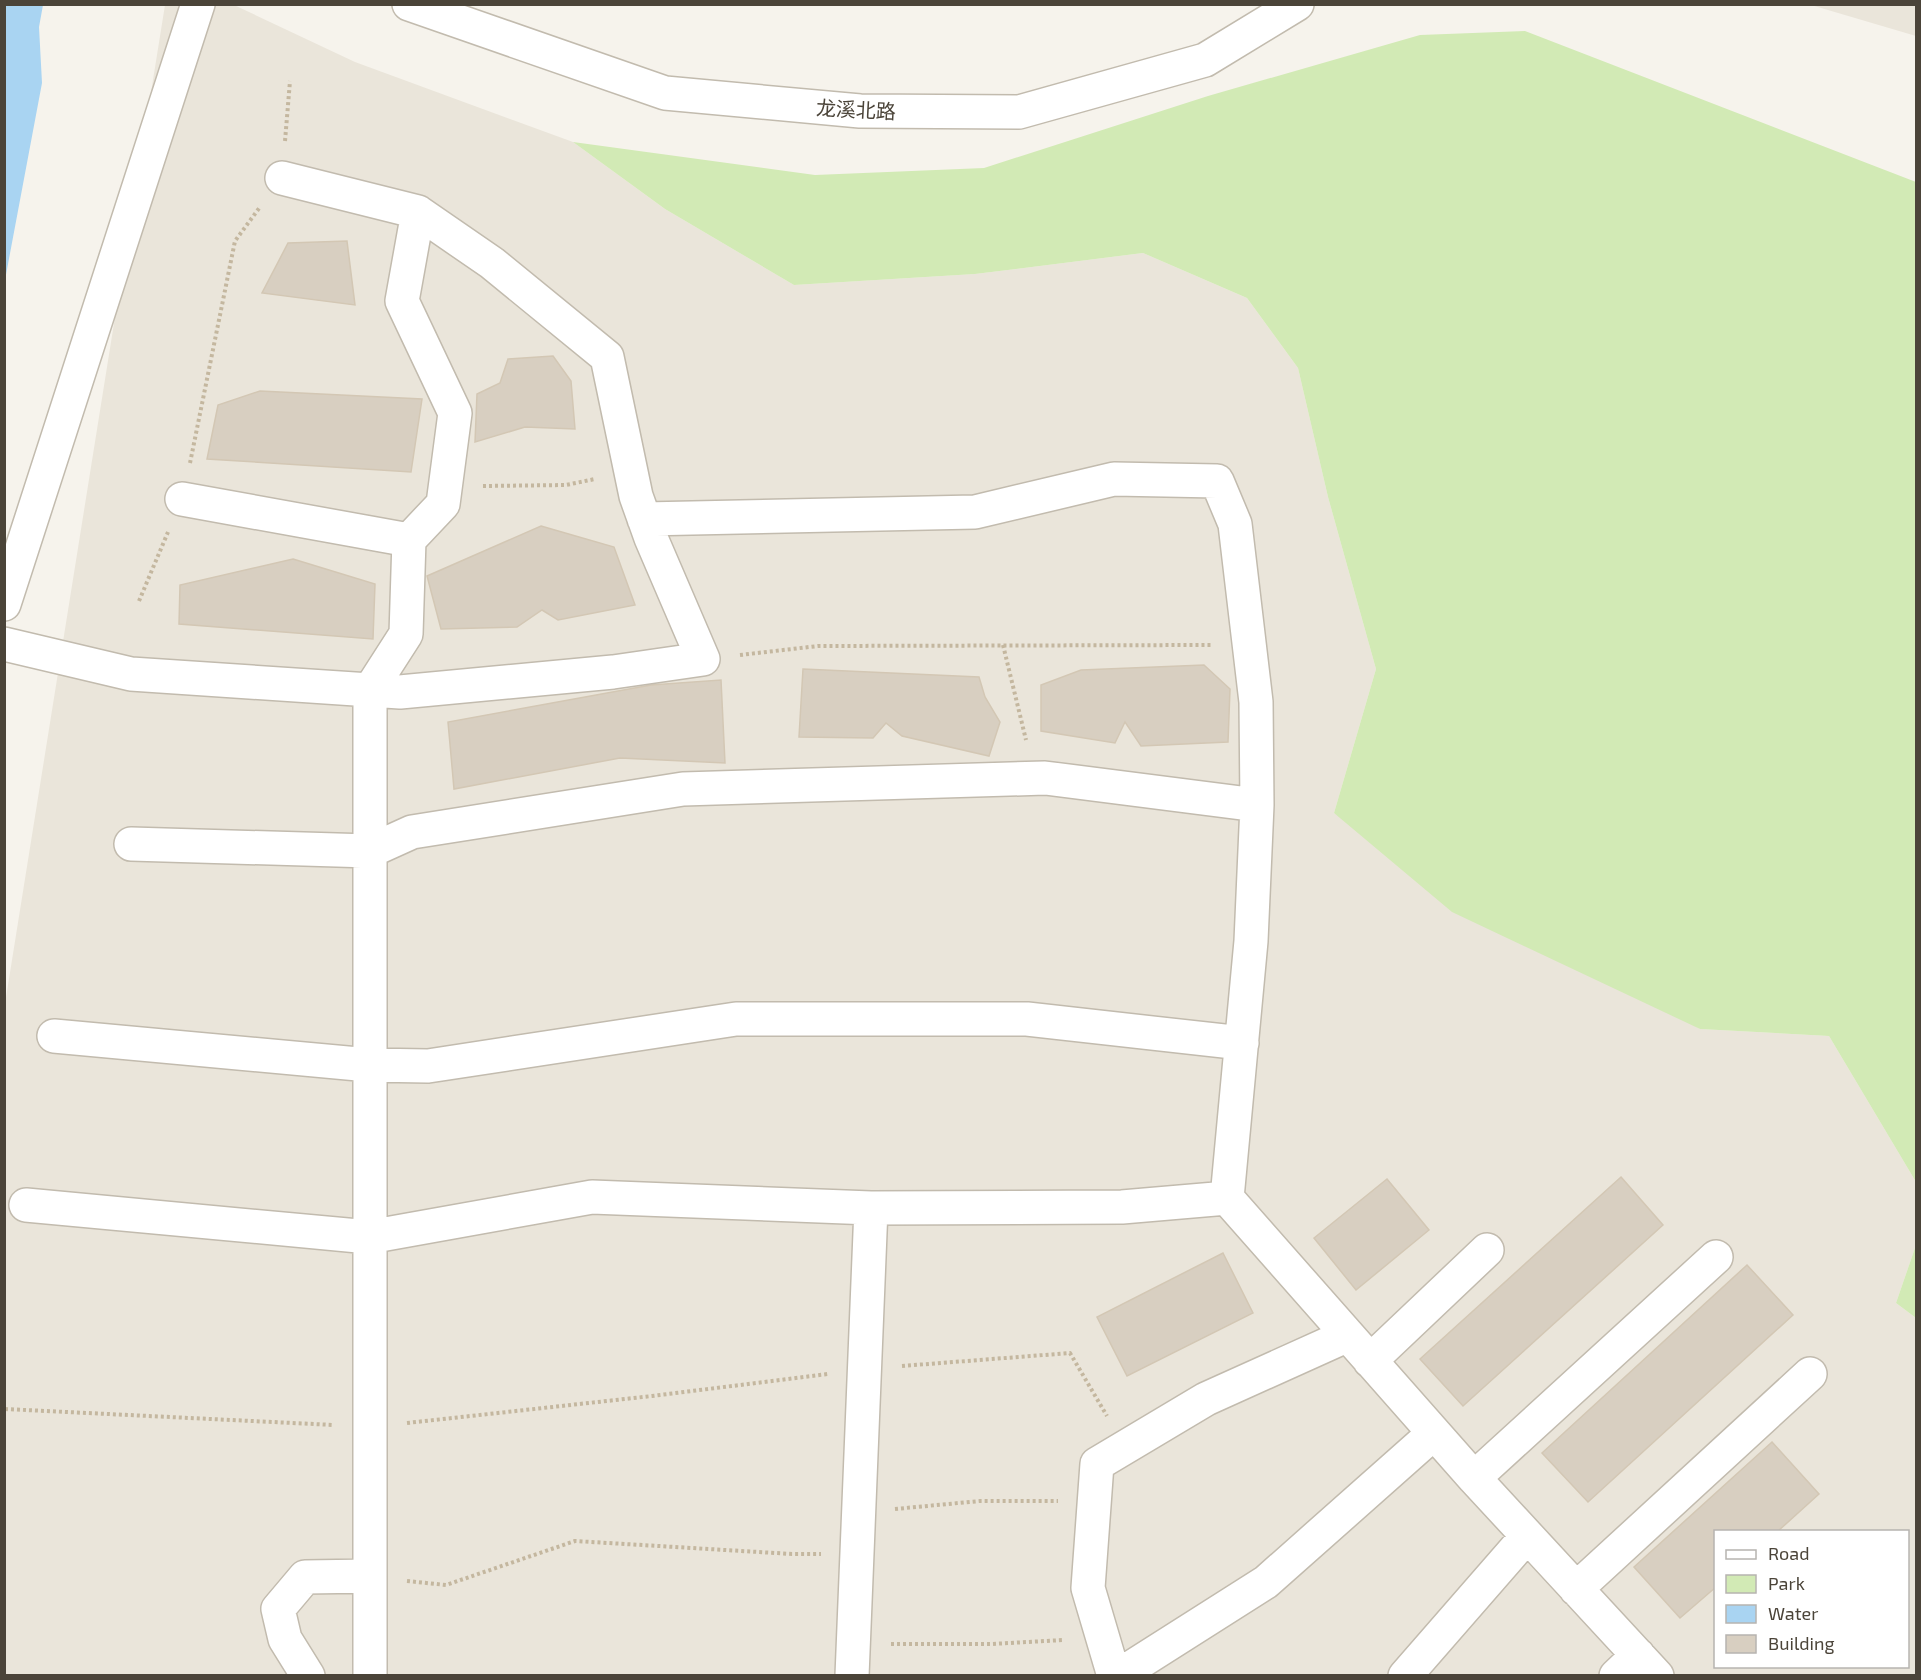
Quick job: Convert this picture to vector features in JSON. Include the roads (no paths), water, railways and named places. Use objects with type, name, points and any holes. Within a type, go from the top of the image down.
[{"type":"street","points":[[4,604],[198,4]]},
{"type":"street","name":"龙溪北路","points":[[409,4],[665,93],[860,111],[1007,112],[1019,112],[1205,60],[1298,4]]},
{"type":"street","points":[[4,644],[131,674],[400,692],[613,672],[703,659],[651,538],[636,496],[607,357],[492,263],[418,212],[282,178]]},
{"type":"street","points":[[370,1676],[370,690],[406,634],[408,540],[443,504],[455,413],[402,301],[418,212]]},
{"type":"street","points":[[644,519],[975,512],[1114,478],[1217,481],[1235,524],[1256,702],[1257,806],[1251,941],[1227,1198],[1474,1478],[1576,1589],[1637,1669]]},
{"type":"street","points":[[182,499],[408,540]]},
{"type":"street","points":[[132,844],[370,850],[411,832],[683,789],[1045,778],[1257,806]]},
{"type":"street","points":[[54,1036],[369,1065],[428,1066],[736,1019],[1027,1019],[1242,1042]]},
{"type":"street","points":[[26,1205],[369,1237],[592,1197],[871,1208],[1122,1207],[1227,1198]]},
{"type":"street","points":[[853,1660],[871,1208]]},
{"type":"street","points":[[1370,1361],[1487,1250]]},
{"type":"street","points":[[1474,1478],[1716,1257]]},
{"type":"street","points":[[1348,1335],[1206,1399],[1097,1464],[1088,1588],[1116,1676],[1266,1582],[1434,1433]]},
{"type":"street","points":[[1576,1589],[1810,1374]]},
{"type":"street","points":[[1404,1676],[1527,1536]]},
{"type":"street","points":[[308,1676],[285,1639],[278,1609],[305,1577],[370,1576]]},
{"type":"water","points":[[5,4],[43,5],[39,27],[42,83],[5,280]]}]
